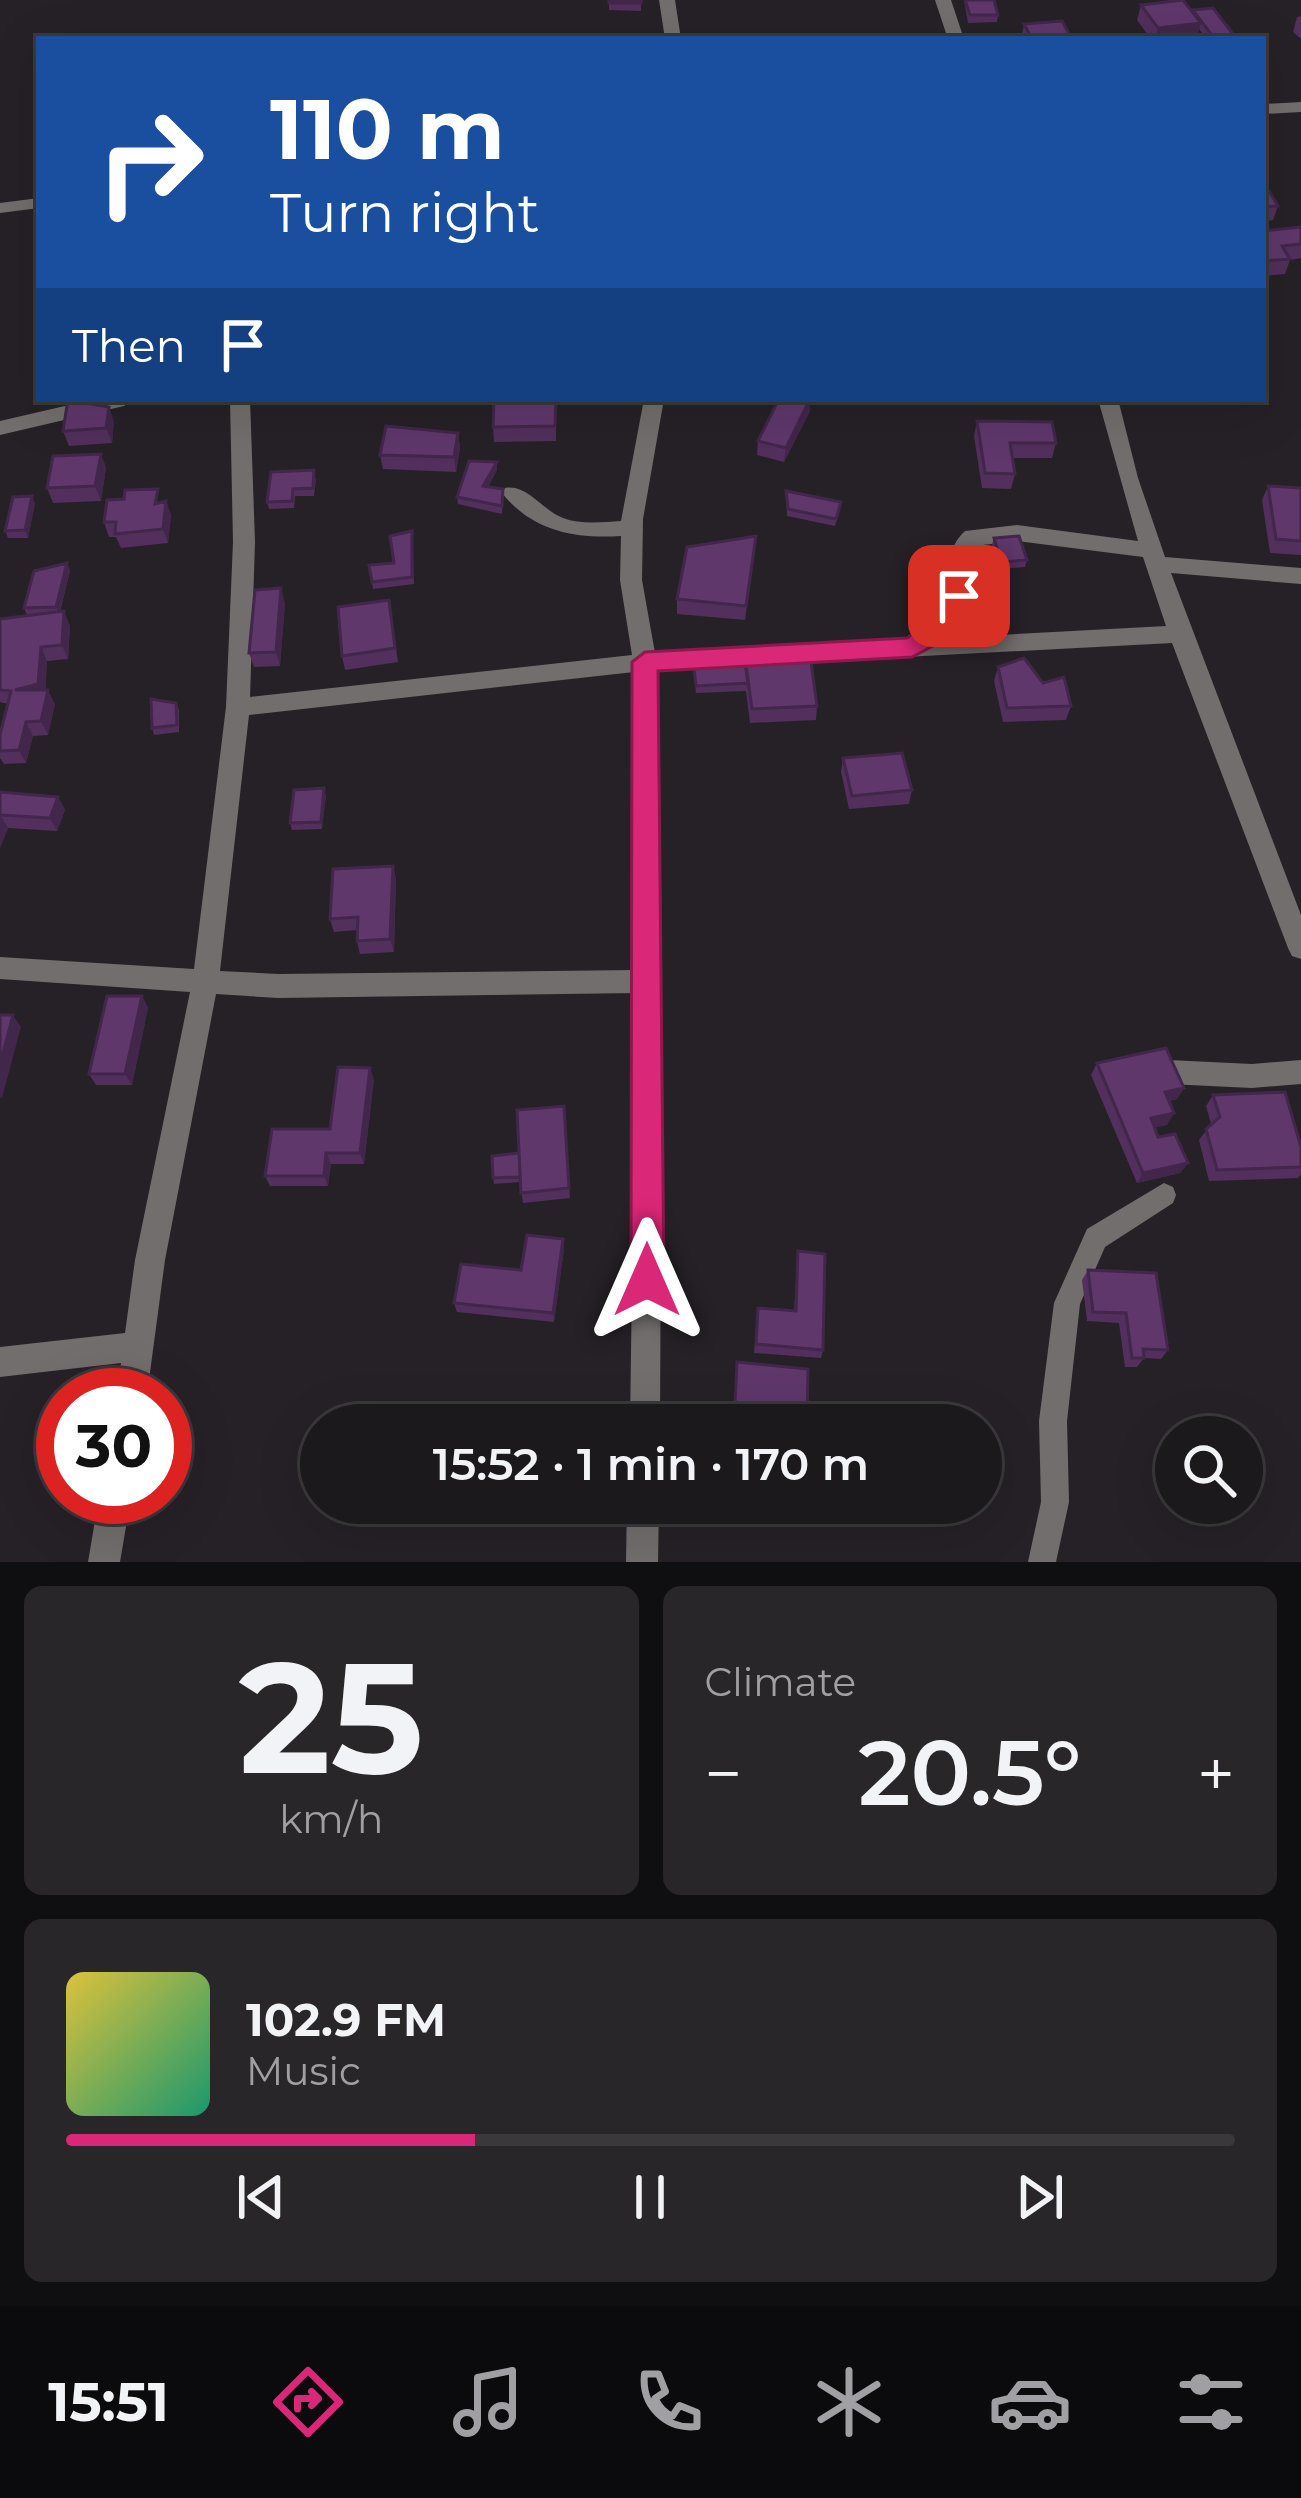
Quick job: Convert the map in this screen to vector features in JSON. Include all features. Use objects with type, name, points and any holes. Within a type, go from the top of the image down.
[{"type":"street","points":[[667,0],[673,36]]},
{"type":"street","points":[[943,0],[955,36]]},
{"type":"street","points":[[1266,110],[1301,107]]},
{"type":"street","points":[[0,208],[36,203]]},
{"type":"street","points":[[0,428],[111,402]]},
{"type":"street","points":[[136,1368],[150,1260],[205,984],[238,706],[244,542],[240,402]]},
{"type":"street","points":[[645,1404],[649,981],[644,929],[645,662],[631,580],[632,528],[653,402]]},
{"type":"street","points":[[1109,402],[1180,634],[1301,948]]},
{"type":"street","points":[[512,494],[544,521],[564,528],[632,528]]},
{"type":"street","points":[[912,647],[933,634],[959,596],[961,551],[973,536],[1017,533],[1301,576]]},
{"type":"street","points":[[238,706],[645,662],[1180,634]]},
{"type":"street","points":[[0,968],[205,984],[649,981]]},
{"type":"street","points":[[1127,1070],[1252,1076],[1301,1072]]},
{"type":"street","points":[[0,1362],[140,1346]]},
{"type":"street","points":[[104,1562],[110,1524]]},
{"type":"street","points":[[642,1562],[643,1524]]},
{"type":"lane","points":[[1042,1562],[1055,1502],[1053,1420],[1067,1304],[1096,1238],[1164,1195]]},
{"type":"building","points":[[641,0],[641,3],[609,3]]},
{"type":"building","points":[[965,0],[994,0],[998,15],[970,15]]},
{"type":"building","points":[[1183,0],[1201,23],[1158,28],[1141,5]]},
{"type":"building","points":[[1213,8],[1233,34],[1212,36],[1193,10]]},
{"type":"building","points":[[1062,21],[1070,36],[1030,36],[1024,24]]},
{"type":"building","points":[[1266,191],[1269,191],[1278,206],[1266,207]]},
{"type":"building","points":[[1301,227],[1301,244],[1282,246],[1290,259],[1266,261],[1266,231]]},
{"type":"building","points":[[68,402],[109,407],[106,428],[63,431]]},
{"type":"building","points":[[494,402],[556,402],[555,426],[493,427]]},
{"type":"building","points":[[778,402],[809,402],[786,448],[758,441]]},
{"type":"building","points":[[977,421],[1052,422],[1056,443],[1010,443],[1015,474],[985,473]]},
{"type":"building","points":[[386,426],[458,433],[454,457],[380,455]]},
{"type":"building","points":[[101,454],[95,486],[47,488],[53,456]]},
{"type":"building","points":[[469,461],[497,462],[483,486],[503,489],[502,506],[457,497]]},
{"type":"building","points":[[314,470],[313,488],[293,489],[292,501],[267,502],[271,472]]},
{"type":"building","points":[[1268,486],[1301,488],[1301,541],[1276,539]]},
{"type":"building","points":[[158,489],[155,504],[166,501],[163,529],[115,534],[116,522],[104,522],[107,500],[124,499],[125,490]]},
{"type":"building","points":[[786,491],[841,502],[836,519],[788,509]]},
{"type":"building","points":[[32,496],[25,530],[5,531],[13,497]]},
{"type":"building","points":[[412,531],[412,577],[372,582],[369,565],[394,563],[390,536]]},
{"type":"building","points":[[756,536],[746,606],[677,599],[687,547]]},
{"type":"building","points":[[1019,536],[1027,560],[1001,562],[994,538]]},
{"type":"building","points":[[67,563],[56,607],[24,608],[34,571]]},
{"type":"building","points":[[281,588],[276,652],[249,653],[255,590]]},
{"type":"building","points":[[389,600],[395,648],[342,656],[338,607]]},
{"type":"building","points":[[64,611],[62,645],[41,647],[38,684],[15,690],[48,690],[41,721],[26,722],[19,750],[0,751],[11,691],[0,690],[0,619]]},
{"type":"building","points":[[810,654],[817,706],[752,709],[745,658]]},
{"type":"building","points":[[744,657],[748,683],[696,686],[693,660]]},
{"type":"building","points":[[1024,658],[1043,683],[1064,677],[1071,706],[1007,708],[998,667]]},
{"type":"building","points":[[151,699],[176,703],[177,725],[152,728]]},
{"type":"building","points":[[902,753],[912,790],[852,796],[843,758]]},
{"type":"building","points":[[324,788],[321,822],[290,823],[294,790]]},
{"type":"building","points":[[0,792],[58,797],[50,818],[0,815]]},
{"type":"building","points":[[393,866],[390,939],[357,941],[358,917],[330,919],[333,869]]},
{"type":"building","points":[[107,996],[142,996],[125,1074],[89,1074]]},
{"type":"building","points":[[0,1015],[13,1015],[0,1064]]},
{"type":"building","points":[[1166,1048],[1184,1088],[1165,1092],[1174,1113],[1151,1118],[1158,1137],[1175,1134],[1188,1163],[1143,1173],[1097,1063]]},
{"type":"building","points":[[338,1067],[370,1068],[360,1153],[326,1153],[324,1176],[265,1176],[272,1129],[330,1129]]},
{"type":"building","points":[[1285,1092],[1301,1147],[1301,1167],[1217,1170],[1206,1129],[1220,1117],[1213,1095]]},
{"type":"building","points":[[564,1106],[569,1188],[521,1193],[517,1110]]},
{"type":"building","points":[[519,1153],[520,1177],[493,1178],[492,1156]]},
{"type":"building","points":[[527,1235],[563,1239],[553,1313],[454,1303],[461,1264],[521,1270]]},
{"type":"building","points":[[798,1251],[825,1254],[823,1350],[756,1344],[758,1308],[796,1311]]},
{"type":"building","points":[[1088,1270],[1156,1273],[1168,1350],[1143,1349],[1144,1358],[1132,1358],[1126,1313],[1093,1312]]},
{"type":"building","points":[[737,1362],[808,1369],[807,1404],[735,1404]]},
{"type":"route","points":[[647,1280],[645,662],[912,647],[933,634],[959,596]]}]
